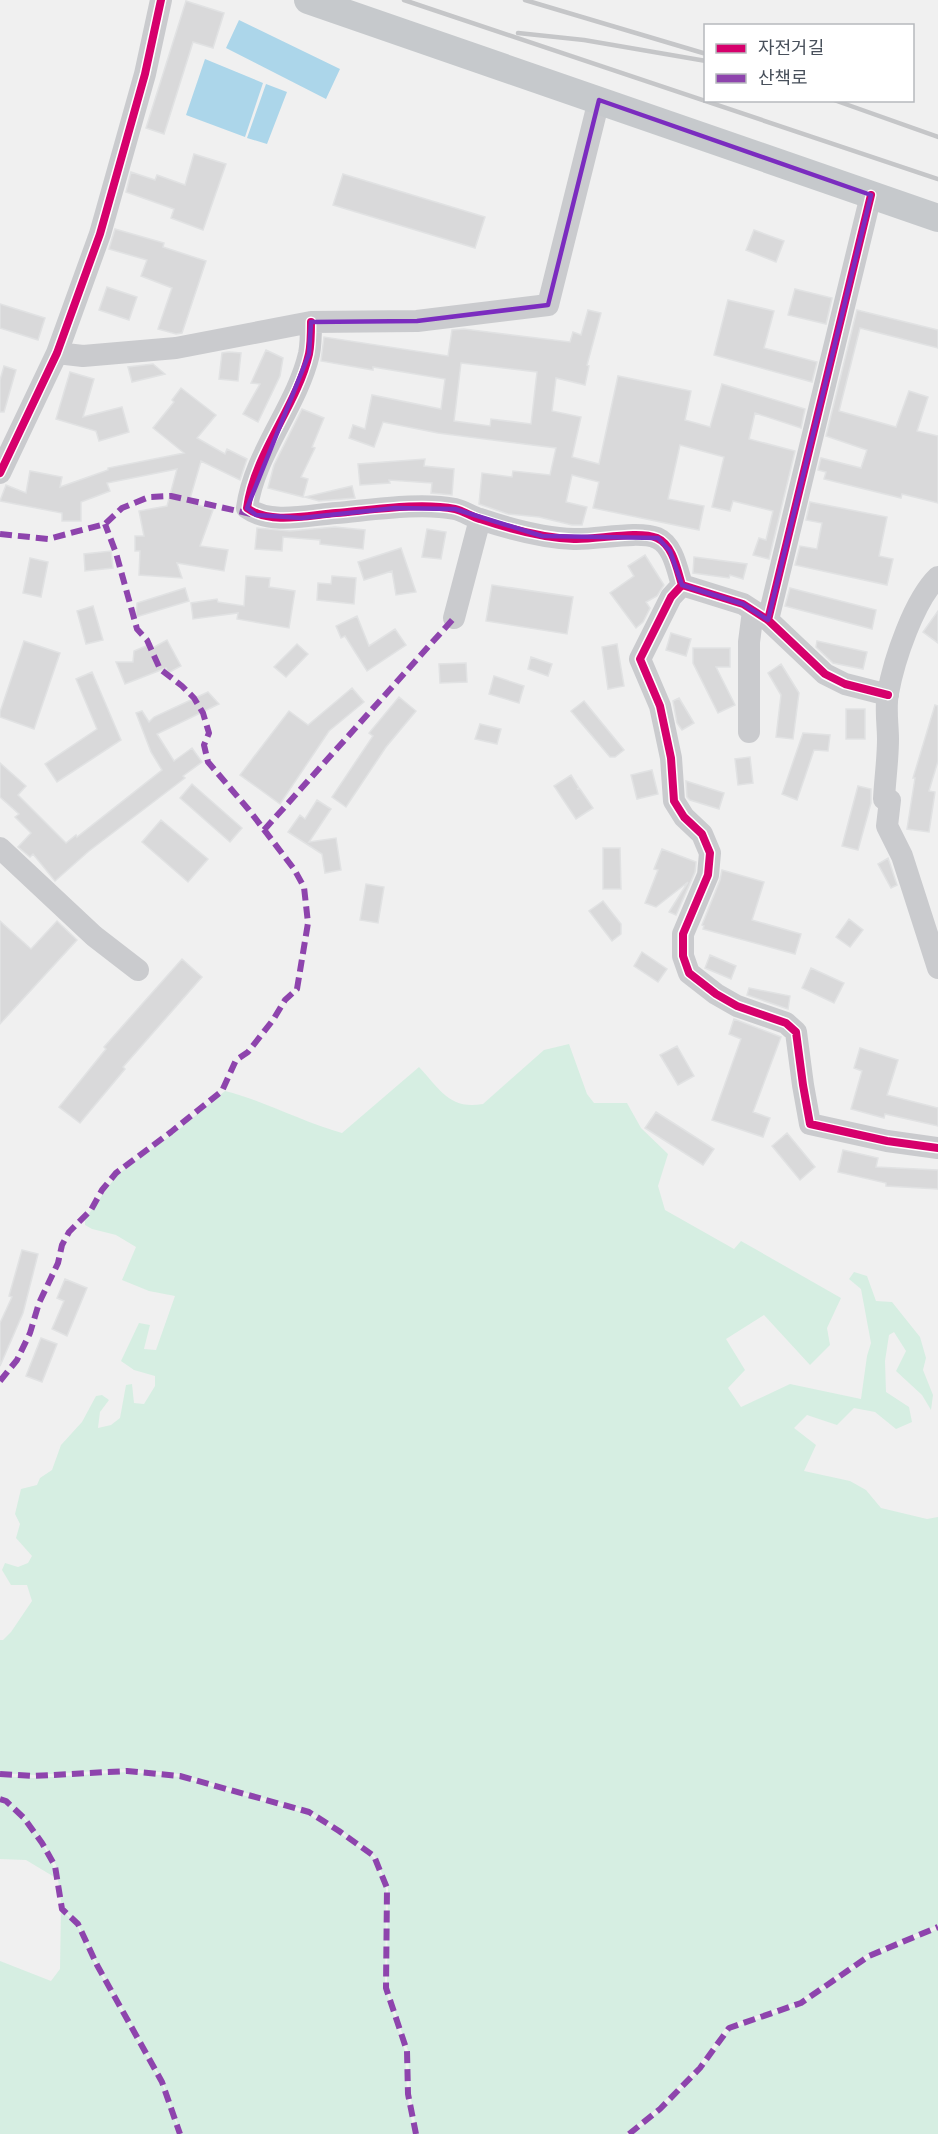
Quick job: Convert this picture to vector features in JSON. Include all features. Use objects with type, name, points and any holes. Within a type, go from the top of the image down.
[{"type":"main road","points":[[308,0],[938,218]]},
{"type":"street","points":[[0,473],[5,451],[57,353],[100,234],[145,74],[161,0]]},
{"type":"street","points":[[57,353],[83,356],[176,348],[311,322],[417,321],[548,305],[599,100]]},
{"type":"street","points":[[749,732],[749,642],[761,615],[870,195]]},
{"type":"street","points":[[311,322],[309,354],[299,382],[272,437],[249,495],[247,508],[256,515],[302,518],[429,507],[455,509],[480,519],[542,536],[576,540],[639,535],[658,538],[670,551],[682,585]]},
{"type":"street","points":[[454,618],[480,519]]},
{"type":"street","points":[[938,577],[928,586],[915,611],[897,661],[888,695],[888,742],[884,799],[890,800],[887,826],[902,856],[938,968]]},
{"type":"street","points":[[682,585],[743,604],[761,615],[825,674],[845,684],[888,695]]},
{"type":"street","points":[[682,585],[670,597],[640,659],[660,706],[671,758],[674,801],[684,817],[702,834],[710,853],[708,875],[683,934],[683,956],[690,973],[716,994],[737,1006],[786,1023],[796,1032],[810,1125],[887,1141],[938,1148]]},
{"type":"street","points":[[0,848],[94,936],[138,970]]},
{"type":"highlighted area","points":[[599,100],[871,195],[768,620],[743,604],[682,585],[670,551],[658,538],[542,536],[455,509],[395,508],[301,518],[256,515],[247,508],[309,354],[311,322],[417,321],[548,305]]},
{"type":"green space","points":[[569,1044],[587,1094],[594,1103],[627,1103],[641,1128],[668,1154],[658,1186],[665,1210],[734,1249],[741,1241],[841,1298],[827,1328],[830,1345],[810,1365],[764,1315],[726,1339],[745,1370],[728,1388],[741,1407],[790,1384],[861,1399],[871,1343],[861,1289],[849,1279],[854,1272],[867,1276],[876,1301],[892,1302],[920,1337],[926,1358],[923,1370],[933,1395],[931,1410],[922,1395],[896,1371],[906,1351],[894,1332],[889,1335],[885,1361],[886,1392],[909,1407],[912,1422],[896,1429],[875,1412],[854,1408],[837,1425],[807,1415],[794,1428],[816,1445],[804,1471],[850,1481],[866,1490],[881,1508],[927,1519],[938,1517],[938,1925],[868,1954],[800,2001],[727,2026],[698,2066],[658,2108],[626,2134],[417,2134],[410,2093],[408,2051],[387,1987],[388,1888],[375,1856],[309,1811],[180,1774],[127,1769],[34,1775],[0,1773],[0,1640],[11,1632],[32,1601],[27,1585],[11,1585],[2,1570],[5,1563],[18,1567],[28,1563],[32,1556],[16,1538],[20,1524],[15,1514],[21,1489],[37,1485],[40,1478],[52,1470],[61,1445],[82,1422],[96,1396],[102,1395],[109,1400],[100,1412],[98,1428],[111,1425],[120,1418],[126,1385],[132,1384],[134,1403],[144,1404],[155,1386],[155,1376],[134,1370],[121,1361],[139,1323],[150,1325],[144,1349],[156,1350],[175,1296],[149,1291],[122,1280],[136,1247],[116,1235],[85,1225],[85,1219],[117,1175],[182,1127],[225,1091],[342,1133],[419,1067],[453,1101],[471,1105],[483,1104],[544,1050]]},
{"type":"green space","points":[[127,1772],[180,1777],[308,1814],[373,1857],[386,1888],[385,1988],[405,2051],[407,2094],[414,2134],[181,2134],[163,2082],[98,1965],[78,1924],[62,1908],[56,1865],[43,1842],[24,1817],[0,1798],[0,1776],[34,1778]]},
{"type":"green space","points":[[0,1799],[18,1812],[36,1833],[54,1868],[56,1878],[26,1860],[0,1859]]},
{"type":"green space","points":[[61,1909],[77,1925],[96,1966],[162,2083],[180,2134],[0,2134],[0,1961],[51,1981],[60,1969]]},
{"type":"green space","points":[[938,1929],[938,2134],[632,2134],[661,2110],[701,2069],[730,2029],[801,2004],[870,1957]]},
{"type":"water","points":[[239,20],[340,69],[326,99],[226,48]]},
{"type":"water","points":[[205,59],[263,83],[245,137],[186,115]]},
{"type":"water","points":[[266,84],[287,92],[267,144],[247,138]]},
{"type":"building","points":[[186,1],[224,13],[213,48],[193,42],[164,134],[146,128]]},
{"type":"building","points":[[194,154],[226,164],[203,230],[171,218],[174,209],[126,192],[131,172],[155,180],[157,175],[185,185]]},
{"type":"building","points":[[343,174],[485,217],[475,248],[333,205]]},
{"type":"building","points":[[115,229],[164,243],[163,247],[206,261],[182,333],[176,334],[158,329],[172,288],[141,276],[147,260],[109,249]]},
{"type":"building","points":[[754,230],[784,241],[776,262],[746,250]]},
{"type":"building","points":[[107,287],[137,297],[129,320],[99,310]]},
{"type":"building","points":[[795,289],[832,298],[826,324],[788,315]]},
{"type":"building","points":[[728,300],[774,311],[764,348],[817,362],[812,382],[714,355]]},
{"type":"building","points":[[0,304],[45,318],[38,340],[0,328]]},
{"type":"building","points":[[588,310],[601,313],[587,365],[589,366],[585,385],[556,378],[552,411],[581,417],[572,457],[599,464],[618,376],[691,391],[685,420],[710,427],[722,384],[805,409],[801,428],[755,413],[749,439],[795,451],[769,559],[753,555],[759,538],[766,540],[773,511],[733,501],[730,511],[712,507],[724,457],[680,445],[668,499],[704,506],[699,530],[593,508],[599,482],[572,475],[566,502],[587,507],[582,525],[508,514],[479,504],[482,473],[512,477],[513,471],[550,475],[556,448],[438,433],[383,422],[374,447],[349,438],[353,425],[365,429],[372,395],[441,409],[445,379],[321,361],[324,337],[448,356],[452,330],[464,329],[570,342],[573,332],[581,335]],"holes":[[[461,363],[537,372],[531,424],[491,419],[490,426],[454,421]]]},
{"type":"building","points":[[857,310],[938,330],[938,348],[860,328],[839,411],[896,427],[909,391],[928,397],[917,431],[938,436],[938,503],[902,494],[901,498],[824,479],[826,472],[818,470],[821,458],[861,468],[867,450],[826,436]]},
{"type":"building","points":[[266,350],[283,358],[280,376],[258,422],[243,414],[260,384],[251,383]]},
{"type":"building","points":[[222,353],[241,353],[238,381],[219,379]]},
{"type":"building","points":[[153,364],[165,374],[132,382],[128,367]]},
{"type":"building","points":[[4,366],[16,370],[4,412],[0,412],[0,380]]},
{"type":"building","points":[[70,372],[94,379],[83,417],[122,407],[129,432],[99,441],[96,431],[56,419]]},
{"type":"building","points":[[181,388],[216,415],[197,438],[225,454],[227,449],[247,459],[240,480],[201,461],[189,502],[213,510],[200,546],[228,550],[224,571],[177,563],[182,578],[139,575],[140,551],[135,551],[135,536],[144,536],[139,511],[167,506],[177,469],[107,483],[110,491],[81,502],[81,521],[62,521],[62,513],[0,501],[6,485],[26,493],[30,471],[62,477],[60,487],[108,470],[108,468],[184,453],[153,428],[174,402],[172,400]]},
{"type":"building","points":[[302,409],[324,418],[312,447],[315,448],[301,477],[308,479],[303,497],[268,488],[274,465]]},
{"type":"building","points":[[425,459],[424,466],[454,469],[452,495],[431,493],[432,483],[389,480],[390,483],[360,485],[358,464]]},
{"type":"building","points":[[352,486],[355,498],[319,501],[305,497]]},
{"type":"building","points":[[810,502],[887,517],[879,556],[893,559],[887,585],[795,565],[800,546],[817,549],[822,523],[806,520]]},
{"type":"building","points":[[335,527],[365,530],[363,549],[320,544],[320,540],[283,537],[282,551],[255,549],[257,528],[290,531]]},
{"type":"building","points":[[427,529],[446,532],[441,559],[422,557]]},
{"type":"building","points":[[401,548],[416,592],[396,595],[392,571],[364,580],[358,562]]},
{"type":"building","points":[[111,551],[113,568],[85,571],[84,554]]},
{"type":"building","points":[[645,555],[664,585],[657,596],[646,602],[650,608],[643,622],[636,628],[610,593],[634,576],[628,566]]},
{"type":"building","points":[[694,557],[747,564],[743,579],[730,575],[729,578],[693,573]]},
{"type":"building","points":[[30,558],[48,562],[41,597],[23,593]]},
{"type":"building","points":[[246,576],[270,578],[269,587],[295,591],[289,628],[237,619],[238,613],[193,619],[191,603],[217,599],[218,602],[244,606]]},
{"type":"building","points":[[332,576],[356,578],[354,604],[317,600],[318,583],[331,584]]},
{"type":"building","points":[[492,585],[573,597],[567,634],[486,621]]},
{"type":"building","points":[[185,588],[189,601],[136,617],[137,603]]},
{"type":"building","points":[[790,588],[876,610],[872,629],[785,606]]},
{"type":"building","points":[[93,606],[103,640],[86,644],[77,611]]},
{"type":"building","points":[[938,611],[938,643],[923,632]]},
{"type":"building","points":[[357,616],[369,646],[395,629],[406,645],[367,671],[345,636],[341,638],[336,626]]},
{"type":"building","points":[[671,633],[691,639],[686,656],[666,650]]},
{"type":"building","points":[[167,640],[181,666],[168,673],[166,668],[125,684],[116,662],[133,662],[134,651],[148,645],[149,650]]},
{"type":"building","points":[[24,641],[60,653],[34,729],[0,717]]},
{"type":"building","points":[[817,641],[867,652],[863,669],[833,663],[816,647]]},
{"type":"building","points":[[297,644],[308,654],[286,677],[274,667]]},
{"type":"building","points":[[617,644],[624,686],[608,689],[602,647]]},
{"type":"building","points":[[693,648],[730,648],[730,667],[716,667],[735,705],[718,713],[693,663]]},
{"type":"building","points":[[531,657],[552,664],[548,676],[528,669]]},
{"type":"building","points":[[466,663],[467,682],[440,683],[439,664]]},
{"type":"building","points":[[781,664],[799,693],[793,739],[776,737],[781,695],[768,673]]},
{"type":"building","points":[[92,672],[121,740],[57,782],[45,764],[97,729],[76,679]]},
{"type":"building","points":[[494,676],[524,686],[519,703],[489,694]]},
{"type":"building","points":[[352,688],[364,702],[329,731],[280,804],[240,775],[289,711],[308,725]]},
{"type":"building","points":[[208,692],[219,704],[157,734],[174,761],[192,748],[202,762],[183,776],[185,778],[89,851],[55,881],[33,854],[30,857],[18,847],[31,833],[15,817],[19,814],[0,797],[0,763],[26,786],[18,795],[66,843],[76,835],[77,837],[162,770],[151,752],[136,713],[142,711],[149,722],[154,717]]},
{"type":"building","points":[[399,697],[416,711],[386,747],[346,807],[332,797],[373,736],[369,733]]},
{"type":"building","points":[[679,698],[694,723],[682,730],[677,723],[673,701]]},
{"type":"building","points":[[584,701],[624,750],[615,757],[610,757],[571,711]]},
{"type":"building","points":[[935,705],[938,706],[938,761],[929,791],[935,792],[929,832],[907,829],[915,778],[913,778]]},
{"type":"building","points":[[846,709],[865,709],[865,739],[846,739]]},
{"type":"building","points":[[480,724],[501,729],[497,744],[475,739]]},
{"type":"building","points":[[803,733],[830,735],[828,751],[814,750],[797,800],[782,794]]},
{"type":"building","points":[[750,757],[753,783],[738,785],[735,759]]},
{"type":"building","points":[[652,770],[658,794],[637,799],[631,775]]},
{"type":"building","points":[[571,775],[579,788],[577,789],[580,789],[593,808],[576,819],[554,786]]},
{"type":"building","points":[[686,781],[724,793],[719,809],[690,800],[687,797]]},
{"type":"building","points":[[192,784],[242,828],[230,842],[180,798]]},
{"type":"building","points":[[858,786],[871,789],[871,803],[858,850],[842,846]]},
{"type":"building","points":[[317,800],[331,809],[309,842],[336,838],[341,870],[325,873],[322,854],[288,832],[300,815],[305,819]]},
{"type":"building","points":[[161,820],[208,859],[188,882],[142,842]]},
{"type":"building","points":[[603,848],[620,848],[621,889],[603,889]]},
{"type":"building","points":[[662,849],[696,862],[695,872],[676,915],[669,912],[688,882],[656,907],[645,903],[658,870],[654,869]]},
{"type":"building","points":[[888,858],[897,885],[891,888],[878,864]]},
{"type":"building","points":[[722,870],[764,882],[752,920],[801,934],[795,954],[703,929],[702,925]]},
{"type":"building","points":[[366,884],[384,887],[378,923],[360,920]]},
{"type":"building","points":[[603,901],[621,924],[621,934],[612,941],[589,911]]},
{"type":"building","points":[[849,919],[863,930],[850,947],[836,937]]},
{"type":"building","points":[[0,921],[31,949],[57,921],[77,940],[0,1024]]},
{"type":"building","points":[[642,952],[667,969],[658,982],[634,966]]},
{"type":"building","points":[[710,955],[736,966],[731,979],[705,968]]},
{"type":"building","points":[[182,959],[202,977],[123,1067],[125,1069],[80,1123],[59,1107],[106,1049],[104,1047]]},
{"type":"building","points":[[811,968],[844,983],[834,1003],[802,988]]},
{"type":"building","points":[[749,988],[790,996],[788,1009],[747,995]]},
{"type":"building","points":[[734,1019],[781,1037],[753,1112],[770,1118],[763,1137],[712,1120],[741,1039],[729,1034]]},
{"type":"building","points":[[677,1046],[694,1076],[678,1085],[660,1055]]},
{"type":"building","points":[[860,1048],[898,1060],[887,1095],[938,1108],[938,1126],[885,1114],[884,1118],[851,1109],[862,1071],[854,1068]]},
{"type":"building","points":[[656,1112],[714,1149],[703,1165],[645,1128]]},
{"type":"building","points":[[787,1133],[815,1167],[800,1180],[772,1146]]},
{"type":"building","points":[[843,1150],[878,1158],[876,1167],[938,1170],[938,1189],[886,1186],[886,1183],[838,1172]]},
{"type":"building","points":[[22,1250],[38,1254],[23,1313],[0,1366],[0,1323],[12,1297],[9,1296]]},
{"type":"building","points":[[65,1279],[87,1288],[67,1336],[52,1329],[64,1301],[57,1298]]},
{"type":"building","points":[[41,1338],[57,1344],[42,1382],[26,1376]]},
{"type":"railway","points":[[404,0],[704,101]]},
{"type":"railway","points":[[525,0],[703,53]]},
{"type":"railway","points":[[518,33],[584,40],[704,61]]},
{"type":"railway","points":[[708,102],[938,179]]},
{"type":"railway","points":[[840,102],[938,137]]},
{"type":"marked path","points":[[0,534],[48,539],[105,524],[122,508],[149,497],[171,496],[251,514]]},
{"type":"marked path","points":[[0,1381],[17,1360],[30,1333],[39,1303],[58,1263],[62,1245],[69,1232],[91,1210],[102,1190],[116,1173],[222,1091],[236,1060],[248,1052],[273,1020],[285,1000],[297,989],[308,923],[304,887],[294,869],[249,810],[208,762],[204,745],[209,733],[203,713],[194,698],[160,669],[147,640],[137,629],[116,553],[105,524]]},
{"type":"marked path","points":[[264,830],[454,618]]},
{"type":"marked path","points":[[0,1774],[33,1776],[127,1771],[180,1776],[309,1812],[374,1856],[387,1888],[386,1988],[407,2051],[408,2094],[416,2134]]},
{"type":"marked path","points":[[0,1799],[6,1801],[24,1818],[55,1866],[62,1909],[78,1924],[97,1965],[162,2082],[180,2134]]},
{"type":"marked path","points":[[629,2134],[660,2109],[700,2068],[729,2028],[801,2003],[869,1956],[938,1927]]},
{"type":"cycle path","points":[[0,473],[57,353],[100,234],[145,74],[161,0]]},
{"type":"cycle path","points":[[768,620],[871,195]]},
{"type":"cycle path","points":[[311,322],[310,350],[303,373],[258,468],[247,508],[267,516],[290,518],[396,507],[442,507],[550,537],[583,539],[639,535],[657,538],[671,552],[682,585],[743,604],[768,620],[825,674],[845,684],[888,695]]},
{"type":"cycle path","points":[[682,585],[671,597],[640,659],[660,706],[671,758],[674,801],[684,817],[702,834],[710,853],[708,875],[683,934],[683,956],[689,973],[716,994],[737,1006],[786,1023],[796,1032],[810,1124],[887,1141],[938,1148]]}]
